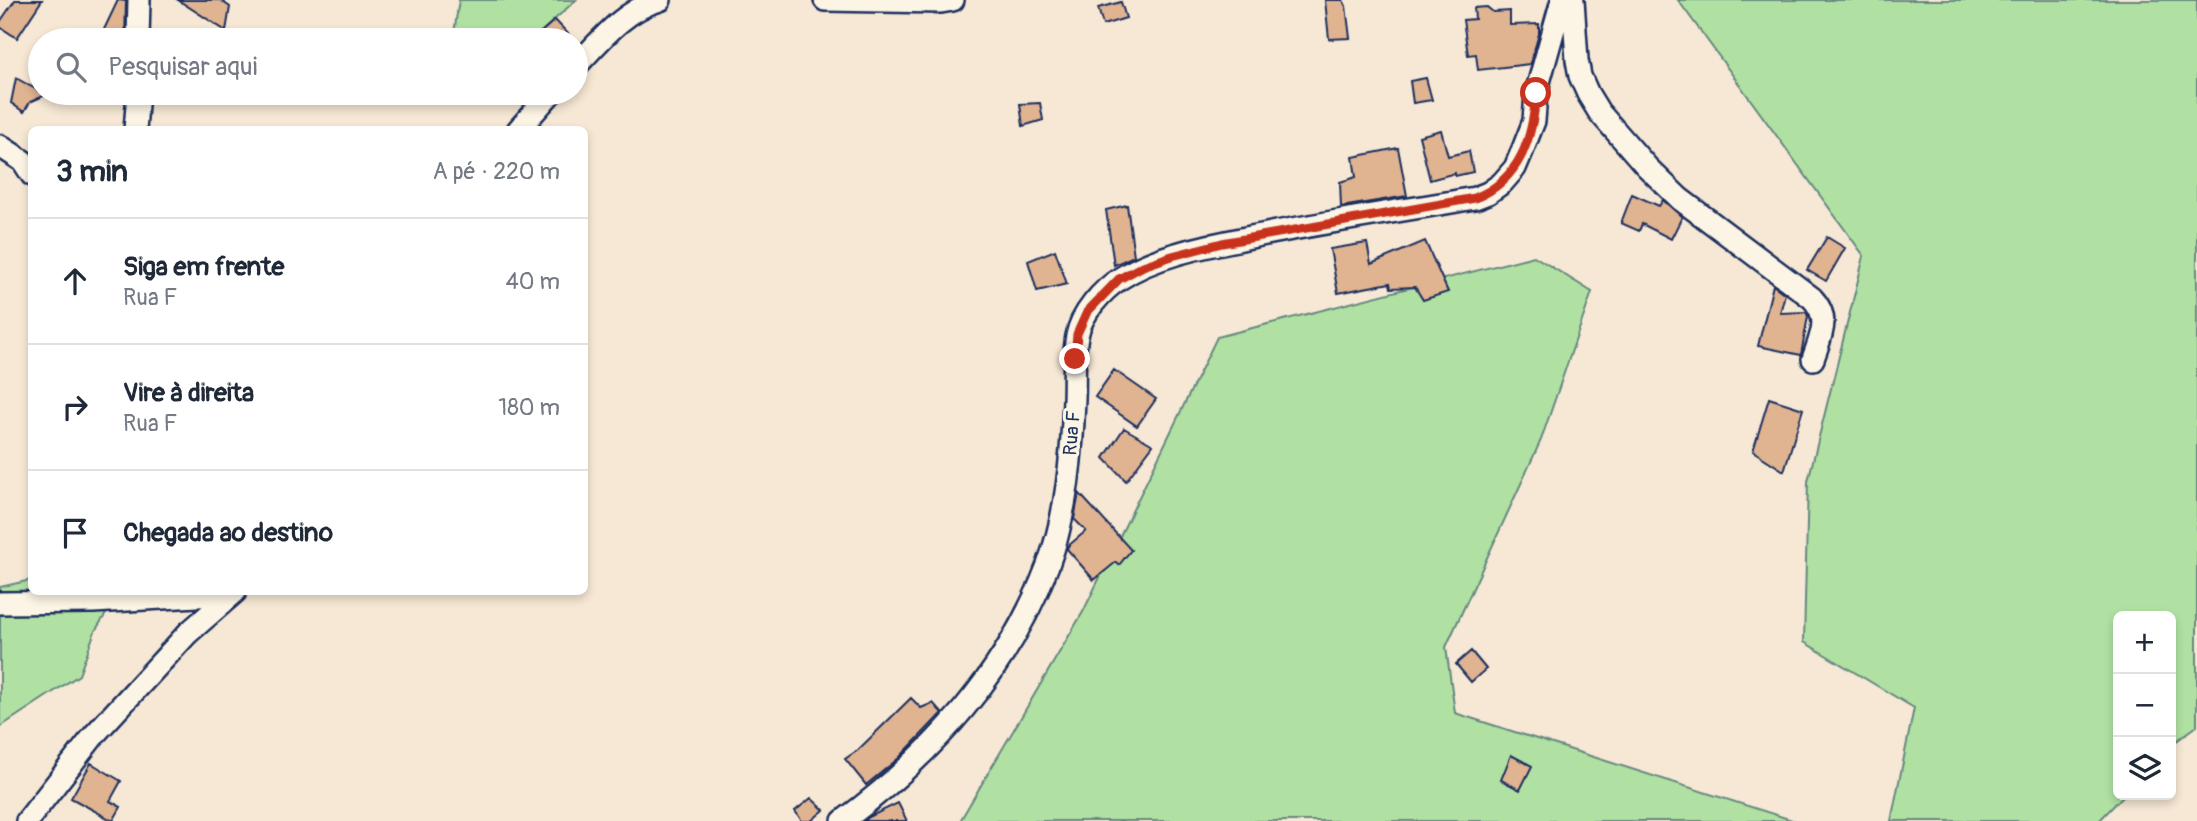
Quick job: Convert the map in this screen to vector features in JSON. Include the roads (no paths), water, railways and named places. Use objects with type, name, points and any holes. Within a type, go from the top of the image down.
[{"type":"street","points":[[138,28],[139,0]]},
{"type":"street","points":[[588,53],[623,19],[637,9],[660,0]]},
{"type":"street","points":[[825,0],[953,0]]},
{"type":"street","name":"Rua F","points":[[843,821],[900,775],[965,710],[1018,634],[1049,562],[1064,495],[1072,442],[1077,334],[1087,312],[1119,279],[1143,266],[1172,256],[1235,240],[1475,198],[1488,193],[1502,183],[1515,168],[1534,121],[1536,93],[1562,0]]},
{"type":"street","points":[[1573,0],[1580,76],[1599,112],[1647,167],[1680,199],[1821,307],[1823,330],[1813,359]]},
{"type":"street","points":[[135,126],[137,105]]},
{"type":"street","points":[[522,126],[540,105]]},
{"type":"street","points":[[0,146],[23,160],[28,168]]},
{"type":"street","points":[[0,603],[93,602],[202,595]]},
{"type":"street","points":[[27,821],[95,734],[188,633],[231,595]]}]
